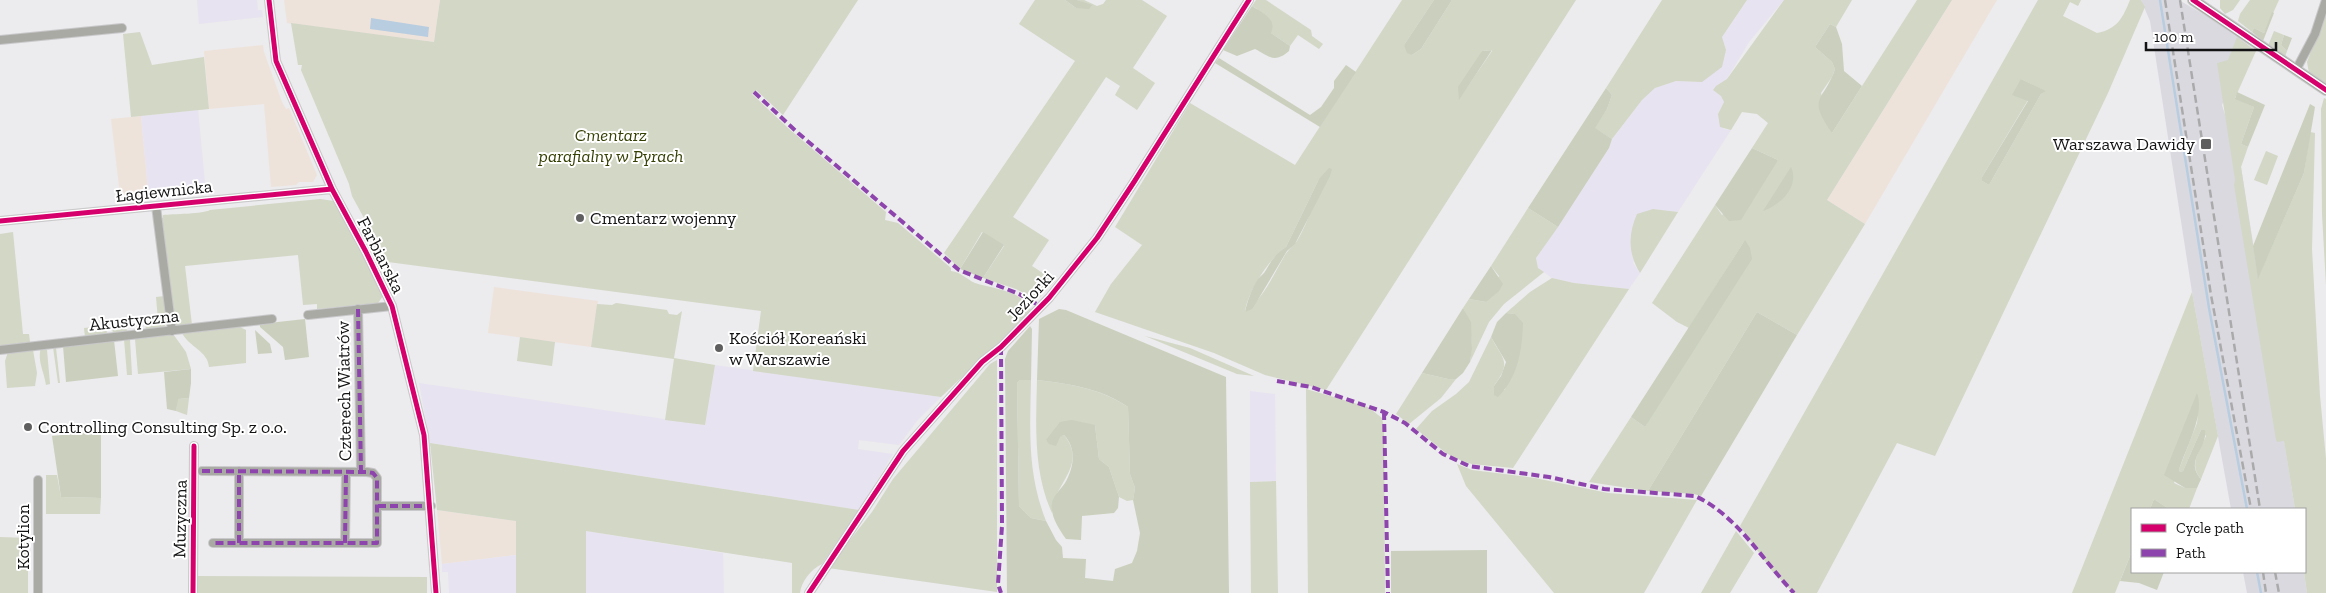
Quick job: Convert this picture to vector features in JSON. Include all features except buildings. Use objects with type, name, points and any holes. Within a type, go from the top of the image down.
[{"type":"street","name":"Farbiarska","points":[[269,0],[276,61],[332,189],[366,252],[392,306],[424,435],[431,506],[436,593]]},
{"type":"street","name":"Jeziorki","points":[[809,593],[903,451],[982,362],[1001,347],[1049,298],[1096,238],[1134,182],[1249,0]]},
{"type":"street","points":[[2194,0],[2326,90]]},
{"type":"street","points":[[2296,70],[2315,34],[2326,0]]},
{"type":"street","points":[[0,40],[122,28]]},
{"type":"street","name":"Łagiewnicka","points":[[0,222],[332,189]]},
{"type":"street","points":[[156,206],[172,331]]},
{"type":"street","points":[[308,314],[392,306]]},
{"type":"street","name":"Czterech Wiatrów","points":[[358,309],[361,472]]},
{"type":"street","name":"Akustyczna","points":[[0,350],[272,319]]},
{"type":"street","name":"Muzyczna","points":[[193,593],[194,446]]},
{"type":"street","name":"Czterech Wiatrów","points":[[202,471],[361,472],[373,473],[377,478],[377,543],[213,543]]},
{"type":"street","points":[[239,472],[239,543]]},
{"type":"street","points":[[345,543],[346,472]]},
{"type":"street","name":"Kotylion","points":[[38,480],[38,593]]},
{"type":"street","points":[[378,506],[431,506]]},
{"type":"shaded area","points":[[197,0],[257,0],[258,10],[262,10],[263,17],[199,24]]},
{"type":"shaded area","points":[[284,0],[440,0],[434,42],[287,23]]},
{"type":"shaded area","points":[[1747,0],[1784,0],[1749,42],[1727,79],[1714,90],[1721,95],[1724,102],[1718,114],[1724,129],[1731,130],[1678,212],[1653,209],[1633,263],[1640,273],[1629,289],[1574,283],[1552,278],[1538,268],[1536,258],[1609,148],[1612,139],[1642,100],[1655,88],[1676,81],[1702,82],[1726,50],[1722,37]]},
{"type":"shaded area","points":[[1952,0],[1997,0],[1865,224],[1827,200]]},
{"type":"shaded area","points":[[2141,0],[2179,0],[2208,17],[2248,45],[2222,105],[2241,167],[2295,508],[2231,508],[2192,292],[2150,21]]},
{"type":"shaded area","points":[[263,45],[282,102],[286,109],[289,108],[317,175],[313,182],[299,182],[296,185],[271,187],[264,104],[209,109],[204,51]]},
{"type":"shaded area","points":[[198,110],[206,194],[149,200],[141,116]]},
{"type":"shaded area","points":[[141,116],[149,200],[121,203],[111,119]]},
{"type":"shaded area","points":[[494,287],[598,301],[591,347],[488,333]]},
{"type":"shaded area","points":[[715,365],[941,397],[917,421],[899,445],[859,440],[858,449],[893,454],[859,510],[430,443],[419,383],[705,425]]},
{"type":"shaded area","points":[[1250,391],[1275,394],[1276,481],[1250,482]]},
{"type":"shaded area","points":[[437,510],[516,521],[516,555],[442,564]]},
{"type":"shaded area","points":[[586,531],[723,553],[724,593],[586,593]]},
{"type":"shaded area","points":[[516,555],[516,593],[449,593],[448,572],[442,572],[442,564]]},
{"type":"shaded area","points":[[2243,573],[2304,573],[2307,593],[2247,593]]},
{"type":"green space","name":"Cmentarz parafialny w Pyrach","points":[[440,0],[858,0],[783,115],[756,90],[752,94],[788,128],[886,212],[885,220],[898,223],[951,268],[951,271],[961,274],[975,283],[1014,294],[1027,303],[1031,310],[998,344],[941,397],[753,371],[761,311],[388,262],[352,196],[349,184],[301,70],[302,65],[298,65],[291,23],[434,42]]},
{"type":"green space","points":[[1035,0],[1065,0],[1076,8],[1086,4],[1077,0],[1084,0],[1097,6],[1103,4],[1106,0],[1142,0],[1167,16],[1133,68],[1155,83],[1137,110],[1115,95],[1120,86],[1106,77],[1013,217],[1049,240],[1032,266],[1055,281],[1037,300],[1016,289],[983,278],[1004,246],[982,232],[960,269],[944,253],[1075,61],[1019,24]]},
{"type":"green space","points":[[1065,0],[1077,0],[1092,5],[1089,9],[1076,8]]},
{"type":"green space","points":[[1256,0],[1266,0],[1311,30],[1312,36],[1323,44],[1319,49],[1298,35],[1290,46],[1271,33],[1257,9],[1252,6]]},
{"type":"green space","points":[[1402,0],[1434,0],[1404,45],[1412,55],[1421,49],[1452,0],[1576,0],[1326,390],[1265,375],[1214,353],[1095,312],[1111,284],[1142,245],[1115,227],[1190,103],[1295,165]],"holes":[[[1482,51],[1492,51],[1459,99]],[[1319,179],[1311,211],[1301,234],[1285,255],[1258,300],[1245,312],[1250,295],[1260,276],[1273,259],[1286,247]]]},
{"type":"green space","points":[[1434,0],[1452,0],[1421,49],[1412,55],[1407,53],[1404,45]]},
{"type":"green space","points":[[1662,0],[1747,0],[1722,37],[1726,50],[1722,67],[1702,82],[1676,81],[1655,88],[1642,100],[1612,139],[1594,128],[1607,109],[1612,95],[1606,88]]},
{"type":"green space","points":[[1784,0],[1852,0],[1836,27],[1830,24],[1815,47],[1832,62],[1835,69],[1821,93],[1832,133],[1917,0],[1952,0],[1827,200],[1865,224],[1797,335],[1757,312],[1648,491],[1589,482],[1631,417],[1645,427],[1745,240],[1689,328],[1677,322],[1652,303],[1715,205],[1722,215],[1778,160],[1752,148],[1768,123],[1757,114],[1742,112],[1731,130],[1720,127],[1718,114],[1724,102],[1721,96],[1713,90],[1727,79]]},
{"type":"green space","points":[[2038,0],[2081,0],[2078,6],[2070,2],[2063,16],[2097,33],[2110,29],[2119,21],[2130,0],[2141,0],[2145,7],[2108,93],[1935,456],[1897,443],[1817,593],[1794,593],[1772,571],[1740,526]],"holes":[[[2021,79],[2045,91],[2041,94],[1989,185],[1982,181],[1982,177],[2028,100],[2022,98]]]},
{"type":"green space","points":[[2220,0],[2240,0],[2233,10],[2225,14],[2220,8]]},
{"type":"green space","points":[[2250,0],[2279,0],[2264,33],[2254,28],[2252,32],[2238,21],[2240,14]]},
{"type":"green space","points":[[1252,6],[1271,20],[1271,33],[1290,46],[1289,51],[1284,55],[1272,58],[1255,49],[1237,56],[1223,50]]},
{"type":"green space","points":[[2272,12],[2274,13],[2263,41],[2252,32],[2254,28],[2264,33]]},
{"type":"green space","points":[[2326,12],[2326,83],[2309,73],[2307,62]]},
{"type":"green space","points":[[1830,24],[1836,27],[1842,44],[1844,71],[1862,86],[1832,133],[1824,121],[1819,105],[1835,69],[1832,62],[1815,47]]},
{"type":"green space","points":[[2274,31],[2284,35],[2281,45],[2287,51],[2285,57],[2268,46]]},
{"type":"green space","points":[[140,32],[152,65],[204,57],[209,109],[131,117],[123,34]]},
{"type":"green space","points":[[2284,35],[2292,38],[2287,51],[2281,45]]},
{"type":"green space","points":[[2237,37],[2256,51],[2235,98],[2254,107],[2241,144],[2248,147],[2241,167],[2258,278],[2304,173],[2310,132],[2315,133],[2312,249],[2320,396],[2326,459],[2326,593],[2307,593],[2304,573],[2306,573],[2306,508],[2295,508],[2284,441],[2277,442],[2276,440],[2234,185],[2235,180],[2217,63],[2228,60]]},
{"type":"green space","points":[[1492,50],[1459,100],[1458,87],[1482,51]]},
{"type":"green space","points":[[1219,58],[1310,115],[1321,107],[1334,88],[1334,81],[1346,65],[1356,72],[1320,127],[1215,63]]},
{"type":"green space","points":[[2021,79],[2046,91],[2041,94],[1989,185],[1982,181],[1982,177],[2028,101],[2012,95]]},
{"type":"green space","points":[[1606,88],[1612,95],[1607,109],[1595,128],[1612,139],[1609,148],[1558,227],[1528,208]]},
{"type":"green space","points":[[2237,92],[2265,105],[2248,147],[2241,144],[2254,107],[2235,99]]},
{"type":"green space","points":[[2324,98],[2326,99],[2326,285],[2322,214],[2321,109]]},
{"type":"green space","points":[[2310,104],[2315,107],[2304,173],[2258,279],[2253,246]]},
{"type":"green space","points":[[1752,148],[1778,160],[1741,220],[1729,221],[1715,205]]},
{"type":"green space","points":[[2266,151],[2278,156],[2267,185],[2254,180]]},
{"type":"green space","points":[[1791,167],[1793,181],[1791,188],[1782,200],[1763,211]]},
{"type":"green space","points":[[1329,168],[1332,169],[1330,176],[1295,244],[1287,251],[1252,309],[1245,312],[1256,283],[1274,257],[1286,247],[1319,179]]},
{"type":"green space","points":[[320,199],[334,201],[383,296],[378,303],[317,309],[317,304],[303,305],[298,255],[185,266],[192,325],[175,326],[161,218],[163,218],[163,215]]},
{"type":"green space","points":[[1528,208],[1558,227],[1536,258],[1538,268],[1544,272],[1504,304],[1489,322],[1470,362],[1471,334],[1463,308],[1469,299],[1486,302],[1499,276],[1491,266]]},
{"type":"green space","points":[[1653,209],[1678,212],[1640,273],[1631,251],[1632,229],[1637,214]]},
{"type":"green space","points":[[13,232],[23,334],[29,334],[30,342],[0,346],[0,234]]},
{"type":"green space","points":[[983,232],[1004,245],[983,278],[960,269]]},
{"type":"green space","points":[[1745,240],[1750,248],[1752,259],[1645,427],[1631,417]]},
{"type":"green space","points":[[1491,266],[1503,284],[1499,291],[1486,302],[1469,299]]},
{"type":"green space","points":[[1552,278],[1574,283],[1629,289],[1513,468],[1472,464],[1446,453],[1416,429],[1432,411],[1469,382],[1491,337],[1504,361],[1503,371],[1494,386],[1505,390],[1515,314],[1506,313],[1530,292]]},
{"type":"green space","points":[[2192,292],[2218,436],[2201,479],[2197,474],[2195,463],[2206,436],[2201,430],[2183,471],[2180,472],[2179,469],[2197,423],[2198,414],[2174,483],[2185,488],[2197,488],[2189,508],[2168,508],[2154,499],[2150,508],[2131,508],[2131,553],[2115,593],[2072,593]]},
{"type":"green space","points":[[165,296],[168,322],[163,328],[146,330],[145,322],[158,320],[156,297]]},
{"type":"green space","points":[[616,303],[667,310],[669,314],[677,315],[682,311],[674,358],[715,365],[705,425],[665,420],[674,359],[591,347],[597,304],[612,305]]},
{"type":"green space","points":[[1463,308],[1471,322],[1472,349],[1470,362],[1463,373],[1456,379],[1422,373]]},
{"type":"green space","points":[[1059,309],[1066,310],[1226,377],[1229,593],[1007,593],[1005,359],[1008,351],[1030,326],[1032,329],[1031,380],[1020,380],[1017,383],[1019,506],[1031,518],[1046,521],[1062,547],[1063,558],[1086,559],[1085,578],[1113,581],[1115,569],[1132,563],[1137,551],[1140,533],[1133,500],[1135,488],[1130,474],[1128,407],[1096,391],[1073,385],[1037,380],[1039,319]]},
{"type":"green space","points":[[1757,312],[1797,335],[1701,496],[1648,491]]},
{"type":"green space","points":[[1506,313],[1515,314],[1523,323],[1518,363],[1510,381],[1498,397],[1494,395],[1494,386],[1501,376],[1506,362],[1491,337],[1497,322]]},
{"type":"green space","points":[[305,319],[309,357],[285,360],[283,347],[260,327],[260,324]]},
{"type":"green space","points":[[126,324],[127,332],[113,334],[112,326]]},
{"type":"green space","points":[[106,326],[107,334],[85,337],[84,328]]},
{"type":"green space","points":[[240,327],[246,330],[246,363],[209,367],[202,353],[182,333]]},
{"type":"green space","points":[[255,330],[270,344],[272,353],[258,354]]},
{"type":"green space","points":[[173,334],[186,352],[191,369],[138,374],[135,339]]},
{"type":"green space","points":[[1145,336],[1190,348],[1254,376],[1237,374]]},
{"type":"green space","points":[[520,337],[555,342],[552,366],[517,361]]},
{"type":"green space","points":[[124,339],[130,340],[132,375],[127,375]]},
{"type":"green space","points":[[114,340],[118,376],[66,382],[63,346]]},
{"type":"green space","points":[[53,347],[56,348],[60,383],[58,383]]},
{"type":"green space","points":[[41,348],[47,350],[50,384],[46,385],[40,362]]},
{"type":"green space","points":[[33,350],[37,373],[35,386],[7,388],[5,361],[8,352]]},
{"type":"green space","points":[[997,360],[997,592],[828,568],[872,512],[893,479],[990,364]]},
{"type":"green space","points":[[191,369],[189,398],[178,399],[176,411],[167,409],[164,372]]},
{"type":"green space","points":[[1422,373],[1456,379],[1441,398],[1409,424],[1396,414]]},
{"type":"green space","points":[[1020,380],[1031,380],[1031,451],[1036,486],[1046,521],[1031,518],[1019,506],[1017,383]]},
{"type":"green space","points":[[1037,380],[1073,385],[1095,391],[1128,407],[1130,474],[1135,488],[1133,500],[1127,501],[1119,497],[1109,467],[1099,459],[1095,425],[1054,431],[1046,441],[1064,435],[1071,446],[1073,456],[1071,466],[1057,493],[1052,513],[1042,481],[1037,448]]},
{"type":"green space","points":[[1306,389],[1368,407],[1382,418],[1384,428],[1385,593],[1308,593]]},
{"type":"green space","points":[[2197,393],[2199,411],[2197,421],[2179,469],[2180,472],[2183,471],[2201,430],[2205,430],[2205,437],[2195,466],[2196,472],[2201,479],[2197,488],[2185,488],[2164,475]]},
{"type":"green space","points":[[189,398],[187,415],[176,411],[177,399]]},
{"type":"green space","points":[[1072,420],[1095,425],[1099,459],[1109,467],[1119,497],[1118,508],[1114,513],[1082,516],[1081,540],[1066,539],[1052,513],[1054,498],[1065,483],[1072,464],[1071,446],[1064,435],[1060,437],[1056,446],[1049,444],[1046,440],[1060,422]]},
{"type":"green space","points":[[101,431],[101,498],[61,497],[52,436]]},
{"type":"green space","points":[[430,443],[859,510],[822,564],[807,576],[800,593],[792,593],[792,563],[586,531],[586,593],[516,593],[516,521],[437,510]]},
{"type":"green space","points":[[1457,464],[1472,470],[1535,478],[1608,493],[1697,500],[1644,593],[1554,593],[1466,486]]},
{"type":"green space","points":[[46,475],[57,475],[61,497],[101,498],[100,514],[46,514]]},
{"type":"green space","points":[[1276,481],[1278,593],[1251,593],[1250,482]]},
{"type":"green space","points":[[2154,499],[2168,508],[2150,508]]},
{"type":"green space","points":[[1736,531],[1754,553],[1730,593],[1701,593]]},
{"type":"green space","points":[[0,537],[28,538],[28,593],[0,593]]},
{"type":"green space","points":[[1487,550],[1487,593],[1391,593],[1391,551]]},
{"type":"green space","points":[[2131,554],[2131,573],[2164,573],[2157,590],[2139,583],[2120,581]]},
{"type":"green space","points":[[197,576],[427,577],[427,593],[197,593]]},
{"type":"water","points":[[371,18],[429,27],[428,37],[370,29]]},
{"type":"waterway","points":[[2160,0],[2209,308],[2247,508]]},
{"type":"waterway","points":[[2257,573],[2261,593]]},
{"type":"railway","points":[[2165,0],[2211,295],[2251,508]]},
{"type":"railway","points":[[2180,0],[2260,508]]},
{"type":"railway","points":[[2263,573],[2266,593]]},
{"type":"railway","points":[[2275,573],[2279,593]]},
{"type":"marked path","points":[[754,92],[798,133],[959,270],[1019,294],[1040,306]]},
{"type":"marked path","points":[[358,309],[361,472]]},
{"type":"marked path","points":[[1001,347],[1002,526],[998,584],[1001,593]]},
{"type":"marked path","points":[[1277,381],[1311,387],[1384,412],[1405,423],[1443,454],[1469,466],[1549,477],[1604,489],[1695,496],[1710,504],[1737,527],[1794,593]]},
{"type":"marked path","points":[[1384,412],[1388,593]]},
{"type":"marked path","points":[[202,471],[367,472],[373,473],[377,478],[377,543],[213,543]]},
{"type":"marked path","points":[[239,471],[239,543]]},
{"type":"marked path","points":[[345,543],[346,472]]},
{"type":"marked path","points":[[378,506],[431,506]]},
{"type":"cycle path","points":[[269,0],[276,61],[332,189],[366,252],[392,306],[424,435],[436,593]]},
{"type":"cycle path","points":[[809,593],[903,451],[982,362],[1001,347],[1049,298],[1097,238],[1249,0]]},
{"type":"cycle path","points":[[2193,0],[2326,90]]},
{"type":"cycle path","points":[[0,221],[332,189]]},
{"type":"cycle path","points":[[193,593],[194,446]]},
{"type":"place","name":"Warszawa Dawidy","points":[[2206,144]]},
{"type":"place","name":"Cmentarz wojenny","points":[[580,218]]},
{"type":"place","name":"Kościół Koreański w Warszawie","points":[[719,348]]},
{"type":"place","name":"Controlling Consulting Sp. z o.o.","points":[[28,427]]}]
